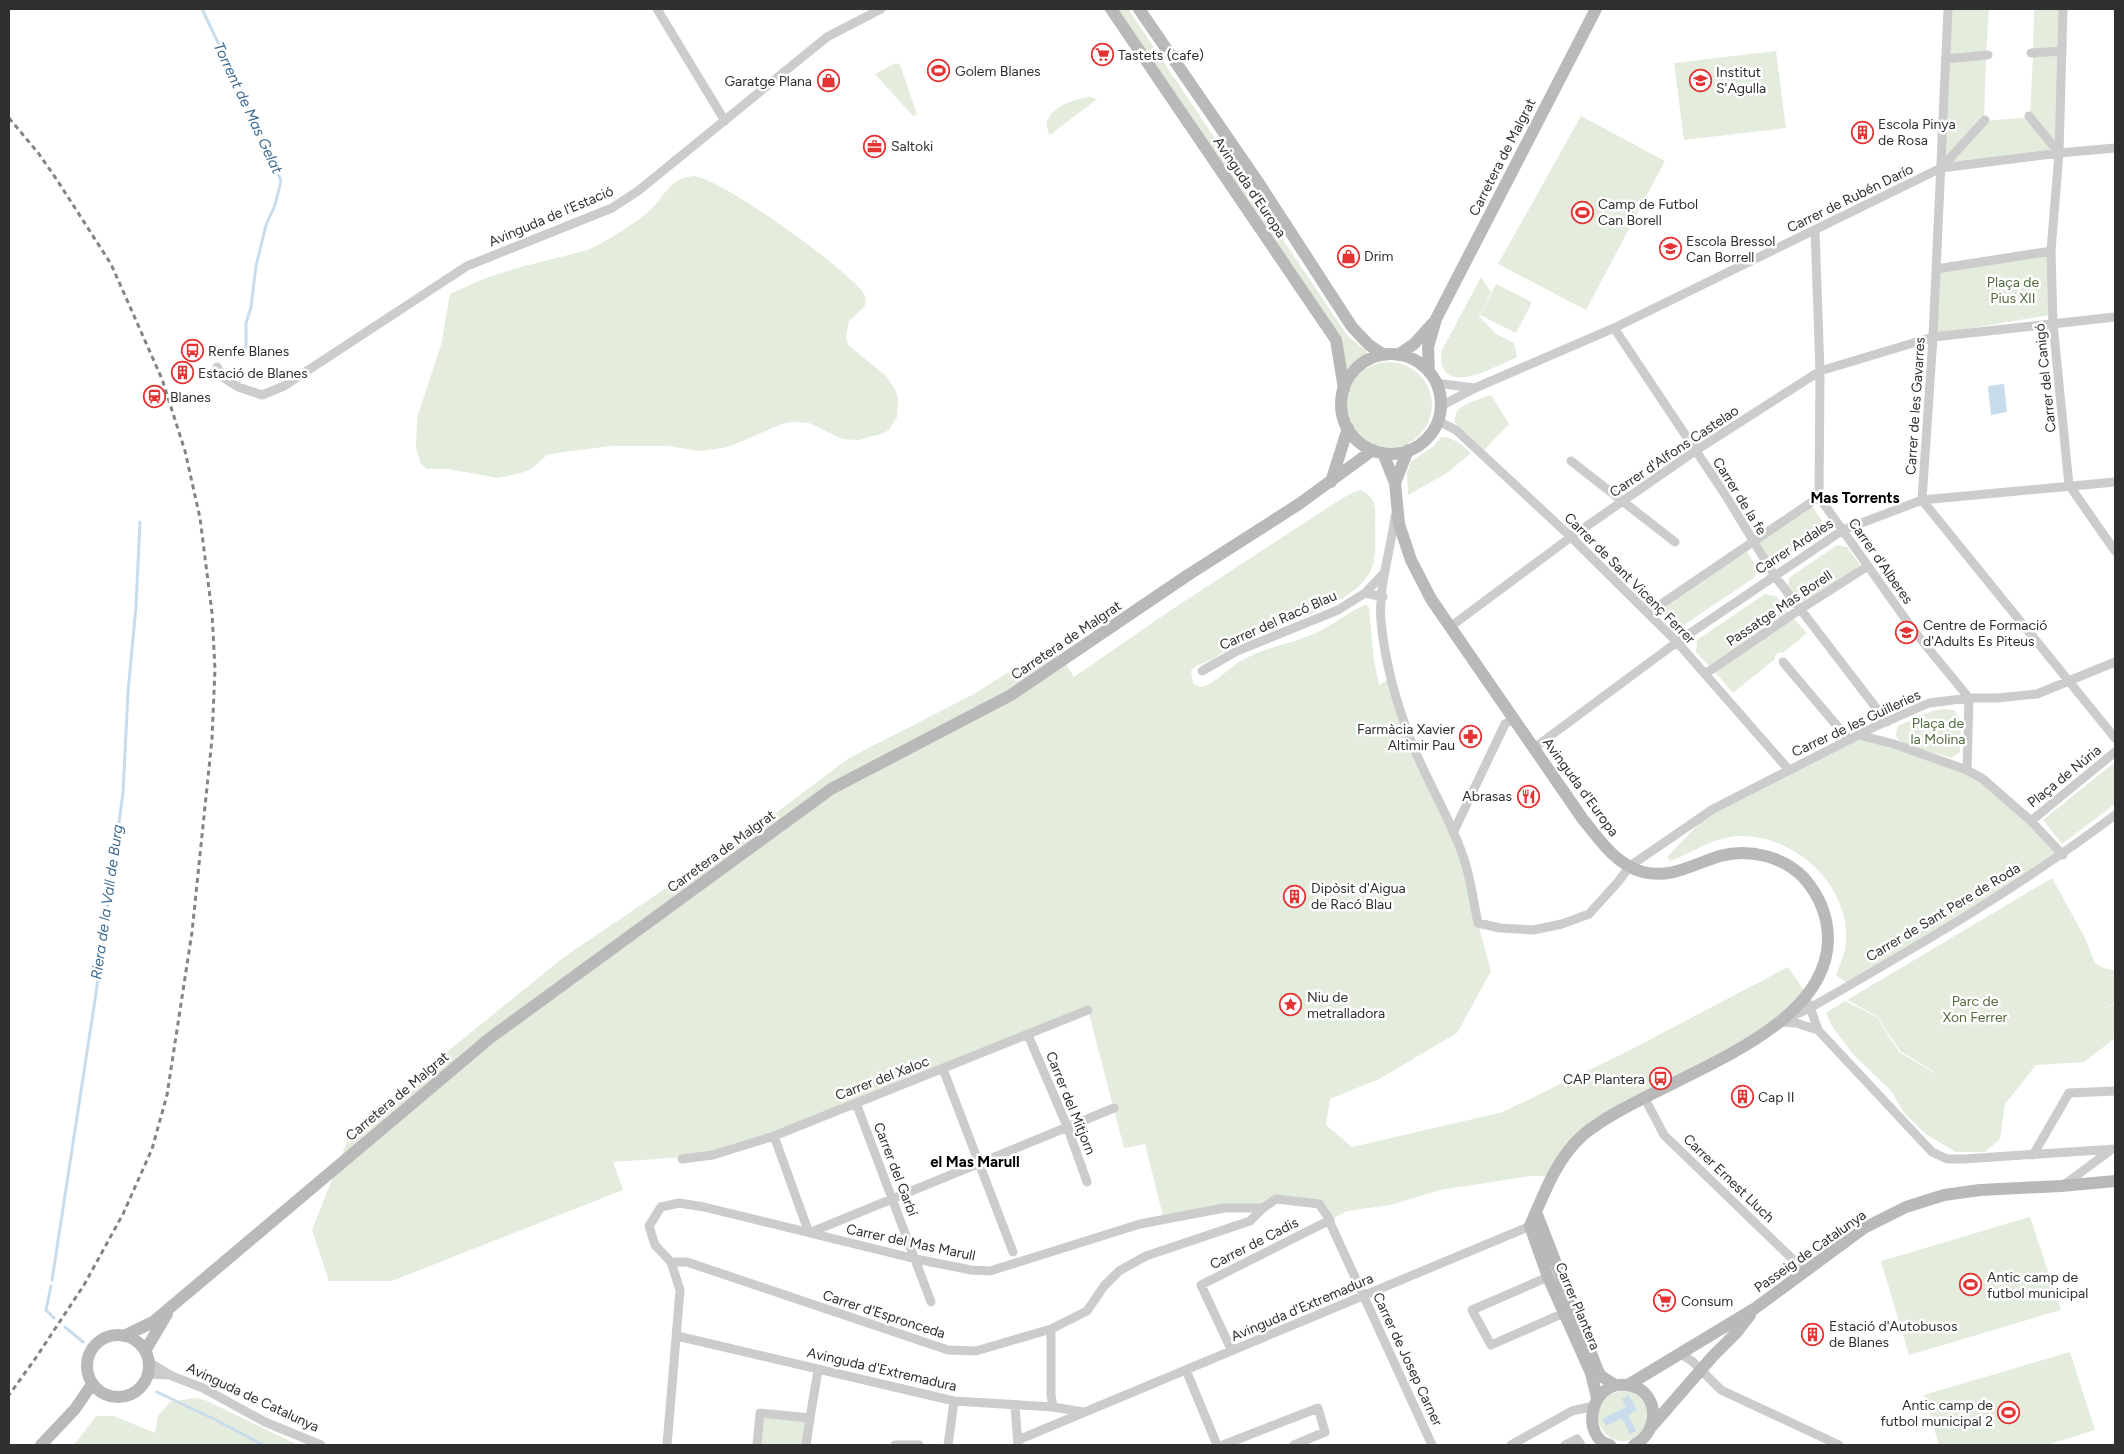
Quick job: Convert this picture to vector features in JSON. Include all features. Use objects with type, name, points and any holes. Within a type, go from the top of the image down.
[{"type":"street","points":[[657,9],[725,121]]},
{"type":"street","name":"Avinguda de l'Estació","points":[[217,367],[224,378],[238,387],[262,395],[284,386],[467,266],[612,208],[638,191],[827,38],[881,9]]},
{"type":"street","name":"Avinguda d'Europa","points":[[1111,9],[1336,340],[1344,389]]},
{"type":"street","name":"Avinguda d'Europa","points":[[1139,9],[1260,185],[1352,327],[1369,345],[1384,355]]},
{"type":"street","name":"Carretera de Malgrat","points":[[1432,377],[1428,347],[1436,319],[1596,9]]},
{"type":"street","name":"Carrer de les Gavarres","points":[[1922,500],[1942,168],[1948,9]]},
{"type":"street","name":"Carrer del Canigó","points":[[2064,9],[2059,153],[2051,251],[2053,324],[2069,485],[2115,551]]},
{"type":"street","points":[[2031,53],[2062,51]]},
{"type":"street","points":[[1946,59],[1988,56]]},
{"type":"street","points":[[2029,116],[2059,153]]},
{"type":"street","points":[[1942,168],[1985,120]]},
{"type":"street","name":"Carrer de Rubén Darío","points":[[1441,406],[1475,388],[1614,328],[1942,168],[2115,148]]},
{"type":"street","points":[[1648,612],[1752,540],[1819,497],[1820,372],[1815,230]]},
{"type":"street","points":[[1936,269],[2051,251]]},
{"type":"street","name":"Carrer d'Alfons Castelao","points":[[1450,627],[1571,537],[1696,451],[1820,372],[1933,337],[2115,317]]},
{"type":"street","name":"Carretera de Malgrat","points":[[1398,355],[1414,344],[1436,319]]},
{"type":"street","name":"Carrer de la fe","points":[[1614,328],[1696,451],[1774,575],[1799,610],[1887,722]]},
{"type":"street","points":[[1432,377],[1441,406],[1438,421],[1426,439],[1408,450],[1396,453],[1378,451],[1361,444],[1348,428],[1342,409],[1344,389],[1350,377],[1359,366],[1370,359],[1384,355],[1398,355],[1415,361],[1432,377],[1475,388]]},
{"type":"street","name":"Carrer de Sant Vicenç Ferrer","points":[[1438,421],[1456,430],[1648,612],[1706,674],[1789,770]]},
{"type":"street","points":[[1331,482],[1348,428]]},
{"type":"street","name":"Avinguda d'Europa","points":[[1408,450],[1395,483],[1399,524],[1411,560],[1431,599],[1513,719],[1599,839],[1618,858],[1642,872],[1664,874],[1681,871],[1720,856],[1745,853],[1772,858],[1796,871],[1812,889],[1821,904],[1828,933],[1826,958],[1808,1002],[1738,1051],[1620,1110],[1583,1135],[1567,1152],[1551,1176],[1536,1216]]},
{"type":"street","name":"Avinguda d'Europa","points":[[1378,451],[1395,483]]},
{"type":"street","name":"Carretera de Malgrat","points":[[124,1336],[153,1322],[490,1038],[831,789],[1011,695],[1378,451]]},
{"type":"street","points":[[1571,460],[1675,542]]},
{"type":"street","name":"Carrer Ardales","points":[[1534,748],[1677,642],[1843,530],[1922,500],[2115,482]]},
{"type":"street","name":"Carrer d'Alberes","points":[[1819,497],[1914,631],[1969,698]]},
{"type":"street","points":[[1922,500],[2115,738]]},
{"type":"street","points":[[1396,505],[1393,535],[1384,572],[1381,619],[1390,678],[1413,746],[1454,833]]},
{"type":"street","name":"Passatge Mas Borell","points":[[1706,674],[1799,610],[1868,566]]},
{"type":"street","name":"Carrer del Racó Blau","points":[[1202,671],[1237,651],[1338,610],[1365,593],[1384,572]]},
{"type":"street","points":[[1365,593],[1383,597]]},
{"type":"street","points":[[1783,662],[1849,740]]},
{"type":"street","name":"Carrer de les Guilleries","points":[[1454,833],[1472,884],[1478,923],[1500,928],[1533,930],[1562,924],[1589,914],[1630,866],[1713,809],[1860,734],[1929,703],[1969,698],[1997,698],[2037,694],[2115,662]]},
{"type":"street","points":[[1967,770],[1969,698]]},
{"type":"street","points":[[1454,833],[1505,724],[1513,719]]},
{"type":"street","points":[[1860,734],[1967,770],[1983,779],[2031,821],[2063,855]]},
{"type":"street","name":"Plaça de Núria","points":[[2031,821],[2115,752]]},
{"type":"street","name":"Carrer de Sant Pere de Roda","points":[[1808,1002],[1958,921],[2063,855],[2115,816]]},
{"type":"street","points":[[1808,1002],[1818,1030],[1932,1152],[1948,1159],[2113,1150]]},
{"type":"street","name":"Carrer del Xaloc","points":[[682,1160],[713,1155],[774,1136],[1088,1010]]},
{"type":"street","points":[[1779,1022],[1796,1023],[1818,1030]]},
{"type":"street","name":"Carrer del Mitjorn","points":[[1028,1035],[1067,1126],[1087,1182]]},
{"type":"street","points":[[943,1069],[1013,1252]]},
{"type":"street","points":[[2033,1155],[2068,1093],[2115,1091]]},
{"type":"street","name":"Carrer Ernest Lluch","points":[[1644,1097],[1664,1135],[1806,1272]]},
{"type":"street","name":"Carrer del Garbí","points":[[856,1103],[931,1302]]},
{"type":"street","points":[[774,1136],[809,1233],[1114,1108]]},
{"type":"street","points":[[2064,1186],[2113,1150]]},
{"type":"street","name":"Passeig de Catalunya","points":[[1595,1402],[1605,1390],[1622,1385],[1754,1309],[1864,1228],[1906,1207],[1944,1195],[1980,1190],[2064,1186],[2115,1180]]},
{"type":"street","name":"Carrer del Mas Marull","points":[[667,1445],[680,1290],[671,1262],[655,1245],[649,1226],[661,1207],[679,1203],[704,1207],[916,1259],[972,1270],[990,1271],[1140,1224],[1224,1208],[1264,1208],[1276,1199],[1319,1204]]},
{"type":"street","name":"Carrer de Josep Carner","points":[[1319,1204],[1330,1220],[1432,1445]]},
{"type":"street","name":"Carrer d'Espronceda","points":[[671,1262],[687,1262],[948,1350],[976,1351],[1051,1329],[1087,1311],[1104,1286],[1119,1271],[1146,1256],[1250,1221],[1264,1208]]},
{"type":"street","name":"Carrer Plantera","points":[[1536,1216],[1548,1277],[1591,1373],[1595,1402],[1592,1421],[1597,1434],[1607,1445]]},
{"type":"street","name":"Carrer Plantera","points":[[1536,1216],[1598,1371],[1601,1376],[1643,1392],[1650,1401],[1654,1413],[1652,1426]]},
{"type":"street","name":"Avinguda d'Extremadura","points":[[1018,1442],[1084,1412],[1364,1296],[1536,1216]]},
{"type":"street","name":"Carrer de Cadis","points":[[1232,1351],[1201,1285],[1330,1220]]},
{"type":"street","points":[[1548,1277],[1472,1310],[1490,1345],[1564,1313]]},
{"type":"street","name":"Carretera de Malgrat","points":[[147,1362],[172,1306]]},
{"type":"street","points":[[1640,1443],[1652,1426],[1713,1356],[1736,1333],[1754,1309]]},
{"type":"street","points":[[1051,1329],[1051,1395],[1054,1407]]},
{"type":"street","points":[[115,1335],[135,1340],[147,1362],[142,1386],[127,1396],[115,1398],[104,1394],[92,1384],[86,1368],[92,1348],[104,1338],[115,1335]]},
{"type":"street","name":"Avinguda d'Extremadura","points":[[677,1336],[954,1401],[1054,1407],[1084,1412]]},
{"type":"street","points":[[1679,1353],[1692,1361],[1721,1390],[1840,1445]]},
{"type":"street","name":"Avinguda de Catalunya","points":[[147,1362],[172,1376],[202,1388],[265,1422],[321,1445]]},
{"type":"street","points":[[806,1445],[818,1370]]},
{"type":"street","points":[[1186,1370],[1217,1445]]},
{"type":"street","points":[[41,1445],[75,1409],[92,1384]]},
{"type":"street","points":[[75,1409],[104,1394]]},
{"type":"street","points":[[948,1445],[954,1401]]},
{"type":"street","points":[[1511,1445],[1572,1411],[1595,1402]]},
{"type":"street","points":[[1015,1406],[1018,1442]]},
{"type":"street","points":[[1223,1445],[1318,1408],[1325,1432],[1294,1445]]},
{"type":"street","points":[[757,1445],[760,1413],[810,1418]]},
{"type":"street","points":[[1565,1445],[1577,1439],[1581,1445]]},
{"type":"street","points":[[895,1445],[919,1445]]},
{"type":"green space","points":[[1117,9],[1128,9],[1347,335],[1366,351],[1366,355],[1347,368],[1344,367],[1343,355]]},
{"type":"green space","points":[[1950,9],[1989,9],[1986,54],[1947,58]]},
{"type":"green space","points":[[2034,9],[2062,9],[2061,49],[2033,51]]},
{"type":"green space","points":[[1776,51],[1786,128],[1684,140],[1674,63]]},
{"type":"green space","points":[[2061,52],[2056,147],[2030,115],[2033,54]]},
{"type":"green space","points":[[1986,58],[1984,119],[1943,165],[1947,61]]},
{"type":"green space","points":[[896,63],[900,65],[917,114],[913,116],[875,74]]},
{"type":"green space","points":[[1089,97],[1097,99],[1050,135],[1047,127],[1052,113],[1065,104]]},
{"type":"green space","name":"Camp de Futbol Can Borell","points":[[1581,116],[1665,161],[1586,310],[1498,264]]},
{"type":"green space","points":[[2029,117],[2054,151],[1945,166],[1985,121]]},
{"type":"green space","points":[[694,176],[709,181],[730,192],[782,226],[832,263],[862,291],[866,298],[865,306],[849,321],[846,337],[848,345],[886,376],[896,391],[898,399],[897,417],[889,430],[858,440],[842,439],[809,423],[792,422],[784,423],[733,445],[701,451],[667,446],[610,446],[557,453],[547,455],[531,469],[498,478],[448,469],[427,469],[421,464],[416,448],[417,418],[441,345],[450,294],[481,280],[517,268],[588,250],[619,233],[647,213],[672,185],[685,178]]},
{"type":"green space","name":"Plaça de Pius XII","points":[[2051,251],[2049,315],[1937,334],[1940,272]]},
{"type":"green space","points":[[1481,277],[1491,292],[1479,316],[1496,334],[1514,343],[1517,357],[1470,376],[1458,377],[1449,375],[1443,367],[1441,352]]},
{"type":"green space","points":[[1496,284],[1532,302],[1516,333],[1480,315]]},
{"type":"green space","points":[[1389,362],[1405,365],[1413,369],[1425,381],[1429,389],[1432,405],[1429,421],[1425,429],[1413,441],[1405,445],[1389,448],[1373,445],[1365,441],[1353,429],[1349,421],[1346,405],[1349,389],[1353,381],[1365,369],[1373,365]]},
{"type":"green space","points":[[1491,395],[1509,424],[1484,450],[1455,423],[1455,417],[1461,407]]},
{"type":"green space","points":[[1441,437],[1454,440],[1471,453],[1447,473],[1408,495],[1407,473],[1411,461],[1433,447]]},
{"type":"green space","points":[[1360,490],[1370,496],[1374,504],[1375,514],[1374,559],[1371,570],[1363,583],[1332,604],[1238,642],[1210,661],[1196,666],[1191,671],[1193,683],[1199,687],[1205,686],[1249,657],[1267,649],[1314,634],[1365,605],[1369,607],[1374,660],[1379,685],[1390,678],[1413,746],[1453,833],[1491,971],[1457,1033],[1379,1079],[1330,1099],[1326,1125],[1352,1147],[1503,1112],[1630,1050],[1788,967],[1807,995],[1779,1026],[1583,1135],[1551,1176],[1531,1176],[1440,1190],[1390,1205],[1347,1211],[1330,1220],[1319,1204],[1276,1199],[1263,1208],[1164,1220],[1145,1144],[1124,1148],[1088,1010],[713,1155],[613,1162],[623,1190],[392,1281],[329,1281],[312,1230],[352,1129],[564,957],[768,819],[849,758],[972,695],[1049,647],[1063,659],[1074,677],[1171,610],[1341,499]]},
{"type":"green space","points":[[1811,505],[1823,522],[1822,531],[1778,561],[1768,559],[1757,541]]},
{"type":"green space","points":[[1837,545],[1847,547],[1861,566],[1801,605],[1788,588],[1789,578]]},
{"type":"green space","points":[[1745,549],[1757,568],[1755,577],[1681,627],[1672,626],[1654,608]]},
{"type":"green space","points":[[1765,594],[1776,596],[1789,614],[1711,668],[1696,652],[1697,640]]},
{"type":"green space","points":[[1792,617],[1807,633],[1783,653],[1780,652],[1775,655],[1775,659],[1733,693],[1714,671]]},
{"type":"green space","name":"Plaça de la Molina","points":[[1954,710],[1961,720],[1960,752],[1952,758],[1914,747],[1897,738],[1898,726],[1932,711]]},
{"type":"green space","points":[[1859,736],[1967,770],[2063,855],[1850,985],[1836,975],[1845,950],[1846,928],[1841,907],[1832,888],[1819,871],[1802,857],[1784,846],[1763,838],[1742,836],[1722,839],[1670,861],[1667,857],[1713,809]]},
{"type":"green space","points":[[2115,762],[2115,804],[2062,844],[2043,820]]},
{"type":"green space","name":"Parc de Xon Ferrer","points":[[2052,878],[2085,938],[2095,963],[2106,969],[2115,970],[2115,1003],[2101,1010],[2115,1004],[2115,1038],[2084,1062],[2036,1065],[2005,1104],[2000,1139],[1985,1152],[1956,1152],[1927,1135],[1904,1113],[1891,1091],[1852,1053],[1832,1026],[1826,1013],[1845,1001],[1877,1017],[1899,1052],[1933,1072],[1937,1085],[1933,1071],[1900,1051],[1877,1016],[1847,1000]]},
{"type":"green space","name":"Antic camp de futbol municipal","points":[[2030,1217],[2061,1310],[1909,1355],[1881,1261]]},
{"type":"green space","name":"Antic camp de futbol municipal 2","points":[[2070,1352],[2095,1430],[2047,1445],[1939,1445],[1924,1395]]},
{"type":"green space","points":[[1623,1391],[1637,1395],[1644,1402],[1648,1416],[1644,1430],[1637,1437],[1623,1441],[1609,1437],[1602,1430],[1598,1416],[1602,1402],[1609,1395]]},
{"type":"green space","points":[[195,1398],[205,1400],[298,1445],[74,1445],[96,1416],[114,1416],[155,1433],[158,1416],[170,1402]]},
{"type":"green space","points":[[764,1413],[810,1418],[806,1445],[759,1445]]},
{"type":"water","points":[[2004,384],[2007,412],[1991,415],[1988,386]]},
{"type":"water","points":[[1629,1395],[1637,1410],[1628,1415],[1636,1431],[1630,1434],[1622,1418],[1606,1426],[1602,1419],[1626,1407],[1622,1399]]},
{"type":"waterway","name":"Torrent de Mas Gelat","points":[[202,9],[265,141],[281,181],[275,205],[266,225],[256,266],[251,307],[246,323],[246,351]]},
{"type":"waterway","name":"Riera de la Vall de Burg","points":[[52,1280],[95,1000],[123,793],[140,522]]},
{"type":"waterway","name":"Riera de la Vall de Burg","points":[[51,1286],[46,1310],[54,1318]]},
{"type":"waterway","name":"Riera de la Vall de Burg","points":[[65,1327],[83,1342]]},
{"type":"waterway","name":"Riera de la Vall de Burg","points":[[157,1392],[263,1445]]},
{"type":"railway","points":[[9,118],[39,154],[111,264],[162,379],[185,451],[200,518],[212,613],[215,669],[212,739],[192,932],[167,1095],[152,1149],[123,1214],[84,1285],[9,1395]]},
{"type":"place","name":"Tastets (cafe)","points":[[1102,55]]},
{"type":"place","name":"Golem Blanes","points":[[939,71]]},
{"type":"place","name":"Institut S'Agulla","points":[[1700,80]]},
{"type":"place","name":"Garatge Plana","points":[[828,81]]},
{"type":"place","name":"Escola Pinya de Rosa","points":[[1862,132]]},
{"type":"place","name":"Saltoki","points":[[875,146]]},
{"type":"place","name":"Camp de Futbol Can Borell","points":[[1582,212]]},
{"type":"place","name":"Escola Bressol Can Borrell","points":[[1670,249]]},
{"type":"place","name":"Drim","points":[[1348,256]]},
{"type":"place","name":"Renfe Blanes","points":[[192,351]]},
{"type":"place","name":"Estació de Blanes","points":[[182,373]]},
{"type":"place","name":"Blanes","points":[[154,397]]},
{"type":"place","name":"Centre de Formació d'Adults Es Piteus","points":[[1907,633]]},
{"type":"place","name":"Farmàcia Xavier Altimir Pau","points":[[1471,737]]},
{"type":"place","name":"Abrasas","points":[[1528,796]]},
{"type":"place","name":"Dipòsit d'Aigua de Racó Blau","points":[[1295,896]]},
{"type":"place","name":"Niu de metralladora","points":[[1291,1005]]},
{"type":"place","name":"CAP Plantera","points":[[1661,1079]]},
{"type":"place","name":"Cap II","points":[[1742,1097]]},
{"type":"place","name":"Antic camp de futbol municipal","points":[[1971,1285]]},
{"type":"place","name":"Consum","points":[[1665,1301]]},
{"type":"place","name":"Estació d'Autobusos de Blanes","points":[[1813,1334]]},
{"type":"place","name":"Antic camp de futbol municipal 2","points":[[2009,1413]]},
{"type":"district","name":"Mas Torrents","points":[[1855,498]]},
{"type":"district","name":"el Mas Marull","points":[[975,1162]]}]
